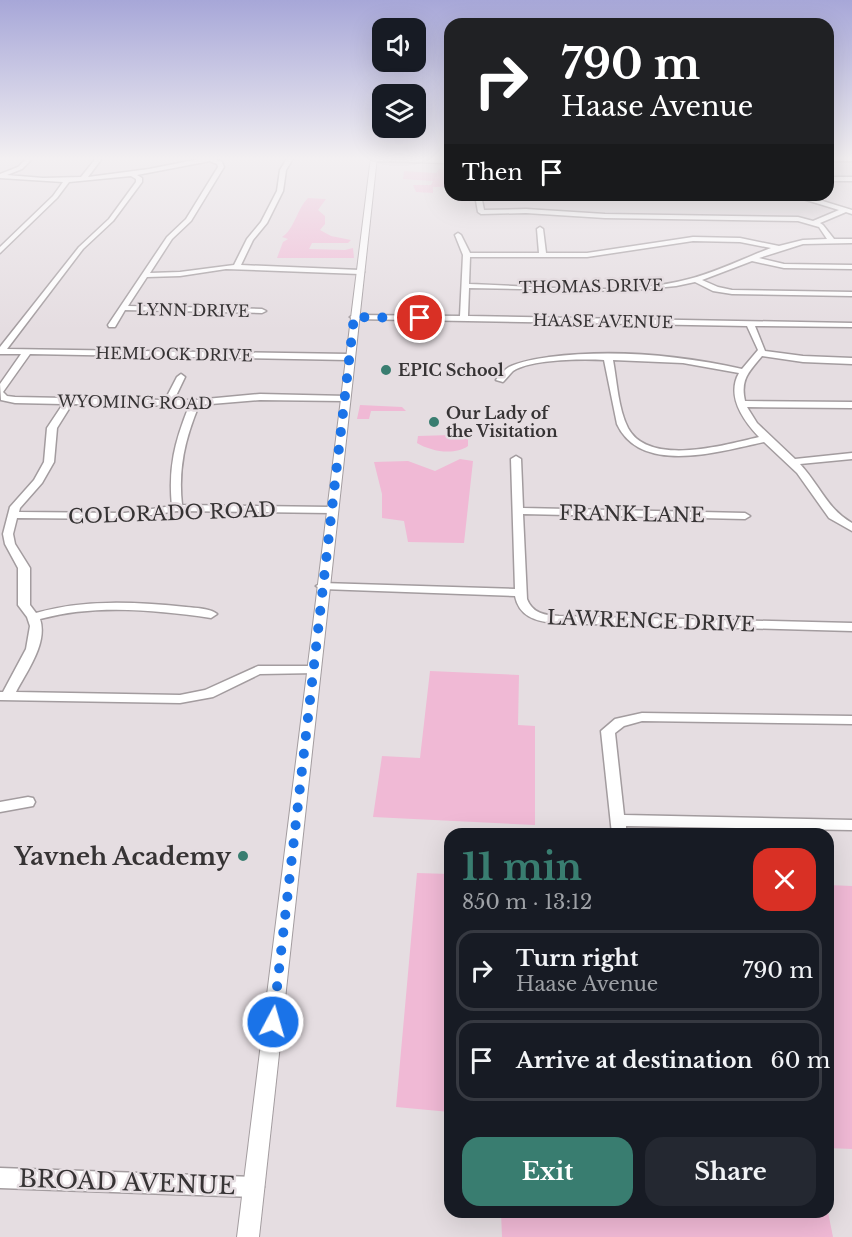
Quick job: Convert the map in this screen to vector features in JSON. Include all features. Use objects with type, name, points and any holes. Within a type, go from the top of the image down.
[{"type":"street","points":[[0,252],[37,215]]},
{"type":"street","points":[[1,351],[81,248],[115,215]]},
{"type":"street","points":[[112,325],[169,238],[192,215]]},
{"type":"street","points":[[237,267],[250,239],[268,215]]},
{"type":"street","points":[[248,1237],[322,586],[367,215]]},
{"type":"street","points":[[576,215],[782,217],[815,223],[821,226],[832,241]]},
{"type":"street","points":[[815,223],[838,215]]},
{"type":"street","points":[[540,229],[543,256]]},
{"type":"street","points":[[458,236],[467,255],[464,319]]},
{"type":"street","points":[[467,255],[596,254],[660,242],[693,239],[740,240],[780,248]]},
{"type":"street","name":"THOMAS DRIVE","points":[[466,286],[635,288],[697,280],[796,243],[852,242]]},
{"type":"street","points":[[754,259],[792,266],[852,267]]},
{"type":"street","points":[[146,275],[180,274],[237,267],[360,272]]},
{"type":"street","points":[[697,280],[716,289],[732,292],[852,294]]},
{"type":"street","name":"LYNN DRIVE","points":[[124,309],[262,311]]},
{"type":"street","name":"HAASE AVENUE","points":[[354,317],[852,325]]},
{"type":"street","points":[[750,323],[761,345],[760,353],[738,387],[742,404],[751,424],[765,440],[793,462],[808,480],[827,512],[852,528]]},
{"type":"street","name":"HEMLOCK DRIVE","points":[[1,351],[349,357]]},
{"type":"street","name":"WYOMING ROAD","points":[[27,352],[0,392],[4,398],[168,403],[195,403],[260,396],[344,398]]},
{"type":"street","points":[[760,353],[803,359],[852,361]]},
{"type":"street","points":[[500,380],[508,369],[533,360],[562,357],[687,361],[746,372]]},
{"type":"street","points":[[608,358],[623,429],[640,447],[654,451],[689,453],[765,440]]},
{"type":"street","points":[[168,403],[181,377]]},
{"type":"street","points":[[69,401],[52,428],[51,453],[45,471],[15,507],[12,515],[9,540],[24,568],[22,598],[36,626],[32,649],[4,696],[180,699],[208,694],[258,670],[313,670]]},
{"type":"street","points":[[177,508],[173,481],[176,451],[195,403]]},
{"type":"street","points":[[742,404],[852,405]]},
{"type":"street","points":[[793,462],[852,456]]},
{"type":"street","points":[[516,459],[521,593]]},
{"type":"street","name":"COLORADO ROAD","points":[[12,515],[125,516],[177,508],[331,510]]},
{"type":"street","name":"FRANK LANE","points":[[519,511],[745,516]]},
{"type":"street","name":"LAWRENCE DRIVE","points":[[322,586],[521,593],[525,610],[546,619],[852,627]]},
{"type":"street","points":[[33,617],[75,606],[185,610],[211,614]]},
{"type":"street","points":[[852,720],[631,718],[620,722],[608,731],[618,827],[852,825]]},
{"type":"street","points":[[0,807],[28,802]]},
{"type":"street","name":"BROAD AVENUE","points":[[0,1178],[254,1187]]},
{"type":"shaded area","points":[[298,215],[324,215],[325,224],[320,230],[331,236],[351,240],[348,243],[312,243],[309,249],[345,250],[353,248],[354,258],[277,258],[283,242],[288,239],[282,237],[290,230]]},
{"type":"shaded area","points":[[360,405],[402,407],[406,411],[371,411],[369,419],[357,419]]},
{"type":"shaded area","points":[[451,435],[468,439],[468,446],[449,452],[428,448],[417,443],[418,436]]},
{"type":"shaded area","points":[[460,459],[473,461],[464,543],[408,542],[404,521],[382,518],[382,494],[374,462],[408,461],[435,471]]},
{"type":"shaded area","points":[[430,671],[519,675],[518,725],[535,726],[535,825],[373,817],[382,756],[420,758]]},
{"type":"shaded area","points":[[417,873],[444,874],[444,1111],[396,1107]]},
{"type":"shaded area","points":[[834,885],[852,886],[852,1149],[834,1148]]},
{"type":"shaded area","points":[[501,1218],[829,1218],[833,1237],[502,1237]]},
{"type":"place","name":"EPIC School","points":[[386,370]]},
{"type":"place","name":"Our Lady of the Visitation","points":[[434,422]]},
{"type":"place","name":"Yavneh Academy","points":[[243,856]]},
{"type":"route","points":[[273,1022],[354,317],[420,318]]}]
